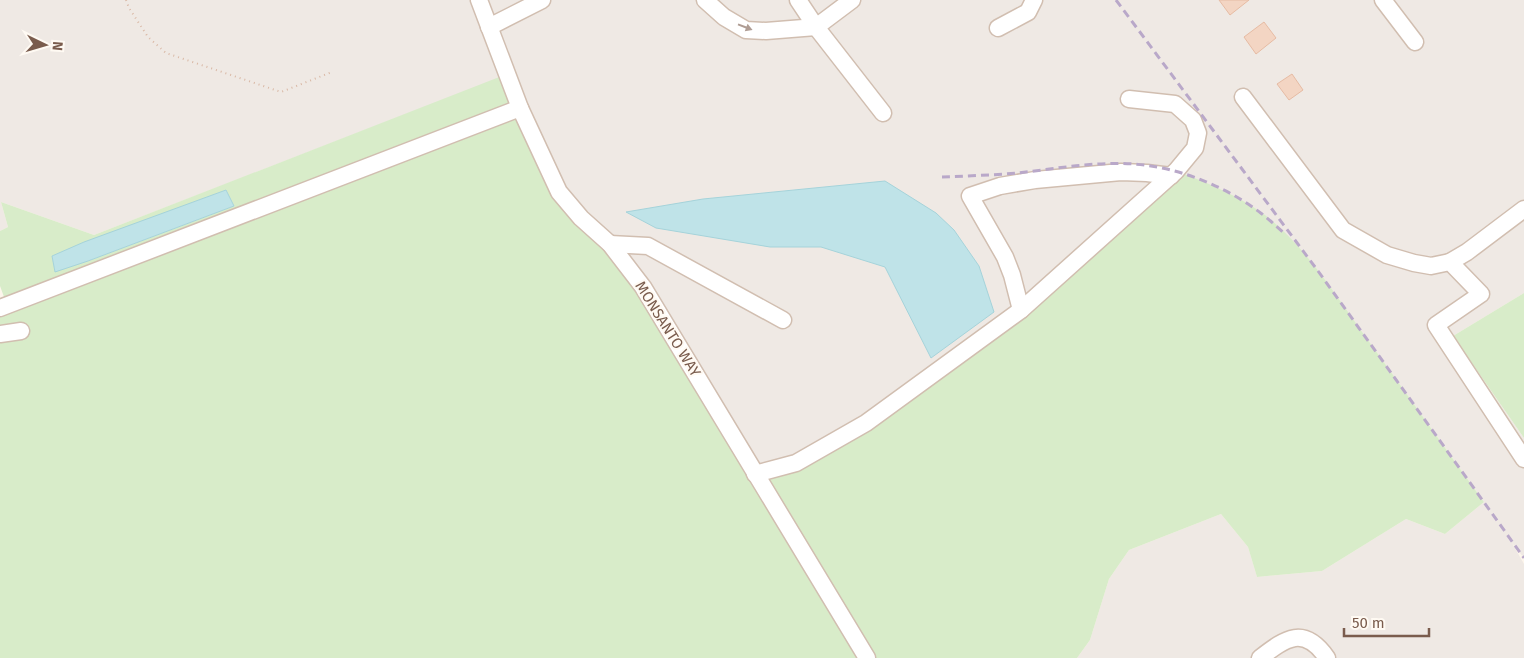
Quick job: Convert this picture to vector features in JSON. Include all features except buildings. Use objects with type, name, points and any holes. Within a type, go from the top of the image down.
[{"type":"street","name":"MONSANTO WAY","points":[[479,0],[520,108],[559,192],[581,218],[610,244],[643,287],[867,658]]},
{"type":"street","points":[[489,27],[542,0]]},
{"type":"street","points":[[705,0],[724,17],[746,30],[766,32],[816,27],[852,0]]},
{"type":"street","points":[[798,0],[816,27],[883,113]]},
{"type":"street","points":[[998,28],[1028,12],[1034,0]]},
{"type":"street","points":[[1384,0],[1415,42]]},
{"type":"street","points":[[1243,97],[1343,230],[1387,254],[1414,263],[1431,266],[1450,262],[1467,252],[1524,209]]},
{"type":"street","points":[[756,474],[796,463],[866,423],[1021,310],[1171,176],[1195,148],[1198,133],[1193,120],[1175,104],[1129,99]]},
{"type":"street","points":[[0,308],[520,108]]},
{"type":"street","points":[[1021,310],[1005,257],[970,196],[1000,186],[1035,180],[1121,172],[1171,176]]},
{"type":"street","points":[[610,244],[648,246],[783,320]]},
{"type":"street","points":[[1450,262],[1481,294],[1436,325],[1524,459]]},
{"type":"street","points":[[0,334],[21,331]]},
{"type":"street","points":[[1260,658],[1278,644],[1294,638],[1311,640],[1327,658]]},
{"type":"path","points":[[126,0],[129,8],[148,37],[166,53],[281,92],[332,72]]},
{"type":"shaded area","points":[[0,0],[1524,0],[1524,293],[1453,336],[1524,438],[1524,558],[1512,543],[1524,564],[1524,658],[1077,658],[1090,640],[1109,579],[1129,550],[1221,514],[1248,547],[1257,577],[1322,571],[1406,519],[1445,534],[1484,502],[1318,271],[1021,310],[866,423],[755,474],[581,218],[507,75],[94,235],[1,202],[8,227],[0,231]]},
{"type":"green space","points":[[507,74],[559,192],[610,244],[756,474],[796,463],[1021,310],[1176,171],[1220,189],[1261,212],[1277,225],[1305,254],[1330,286],[1484,502],[1445,534],[1406,519],[1322,571],[1257,577],[1248,547],[1221,514],[1129,550],[1109,579],[1090,640],[1077,658],[0,658],[0,308],[7,305],[0,286],[0,231],[8,227],[1,202],[94,235]],"holes":[[[226,190],[234,206],[88,261],[55,271],[52,256]]]},
{"type":"green space","points":[[1524,293],[1524,438],[1453,336]]},
{"type":"water","points":[[885,181],[936,213],[954,230],[979,266],[994,312],[931,358],[885,267],[821,247],[770,247],[656,228],[626,212],[703,199]]},
{"type":"water","points":[[226,190],[234,206],[55,272],[52,256],[84,242]]},
{"type":"railway","points":[[1116,0],[1318,271],[1524,558]]},
{"type":"railway","points":[[942,177],[1018,173],[1118,163],[1151,166],[1195,177],[1224,190],[1250,205],[1285,234]]}]
